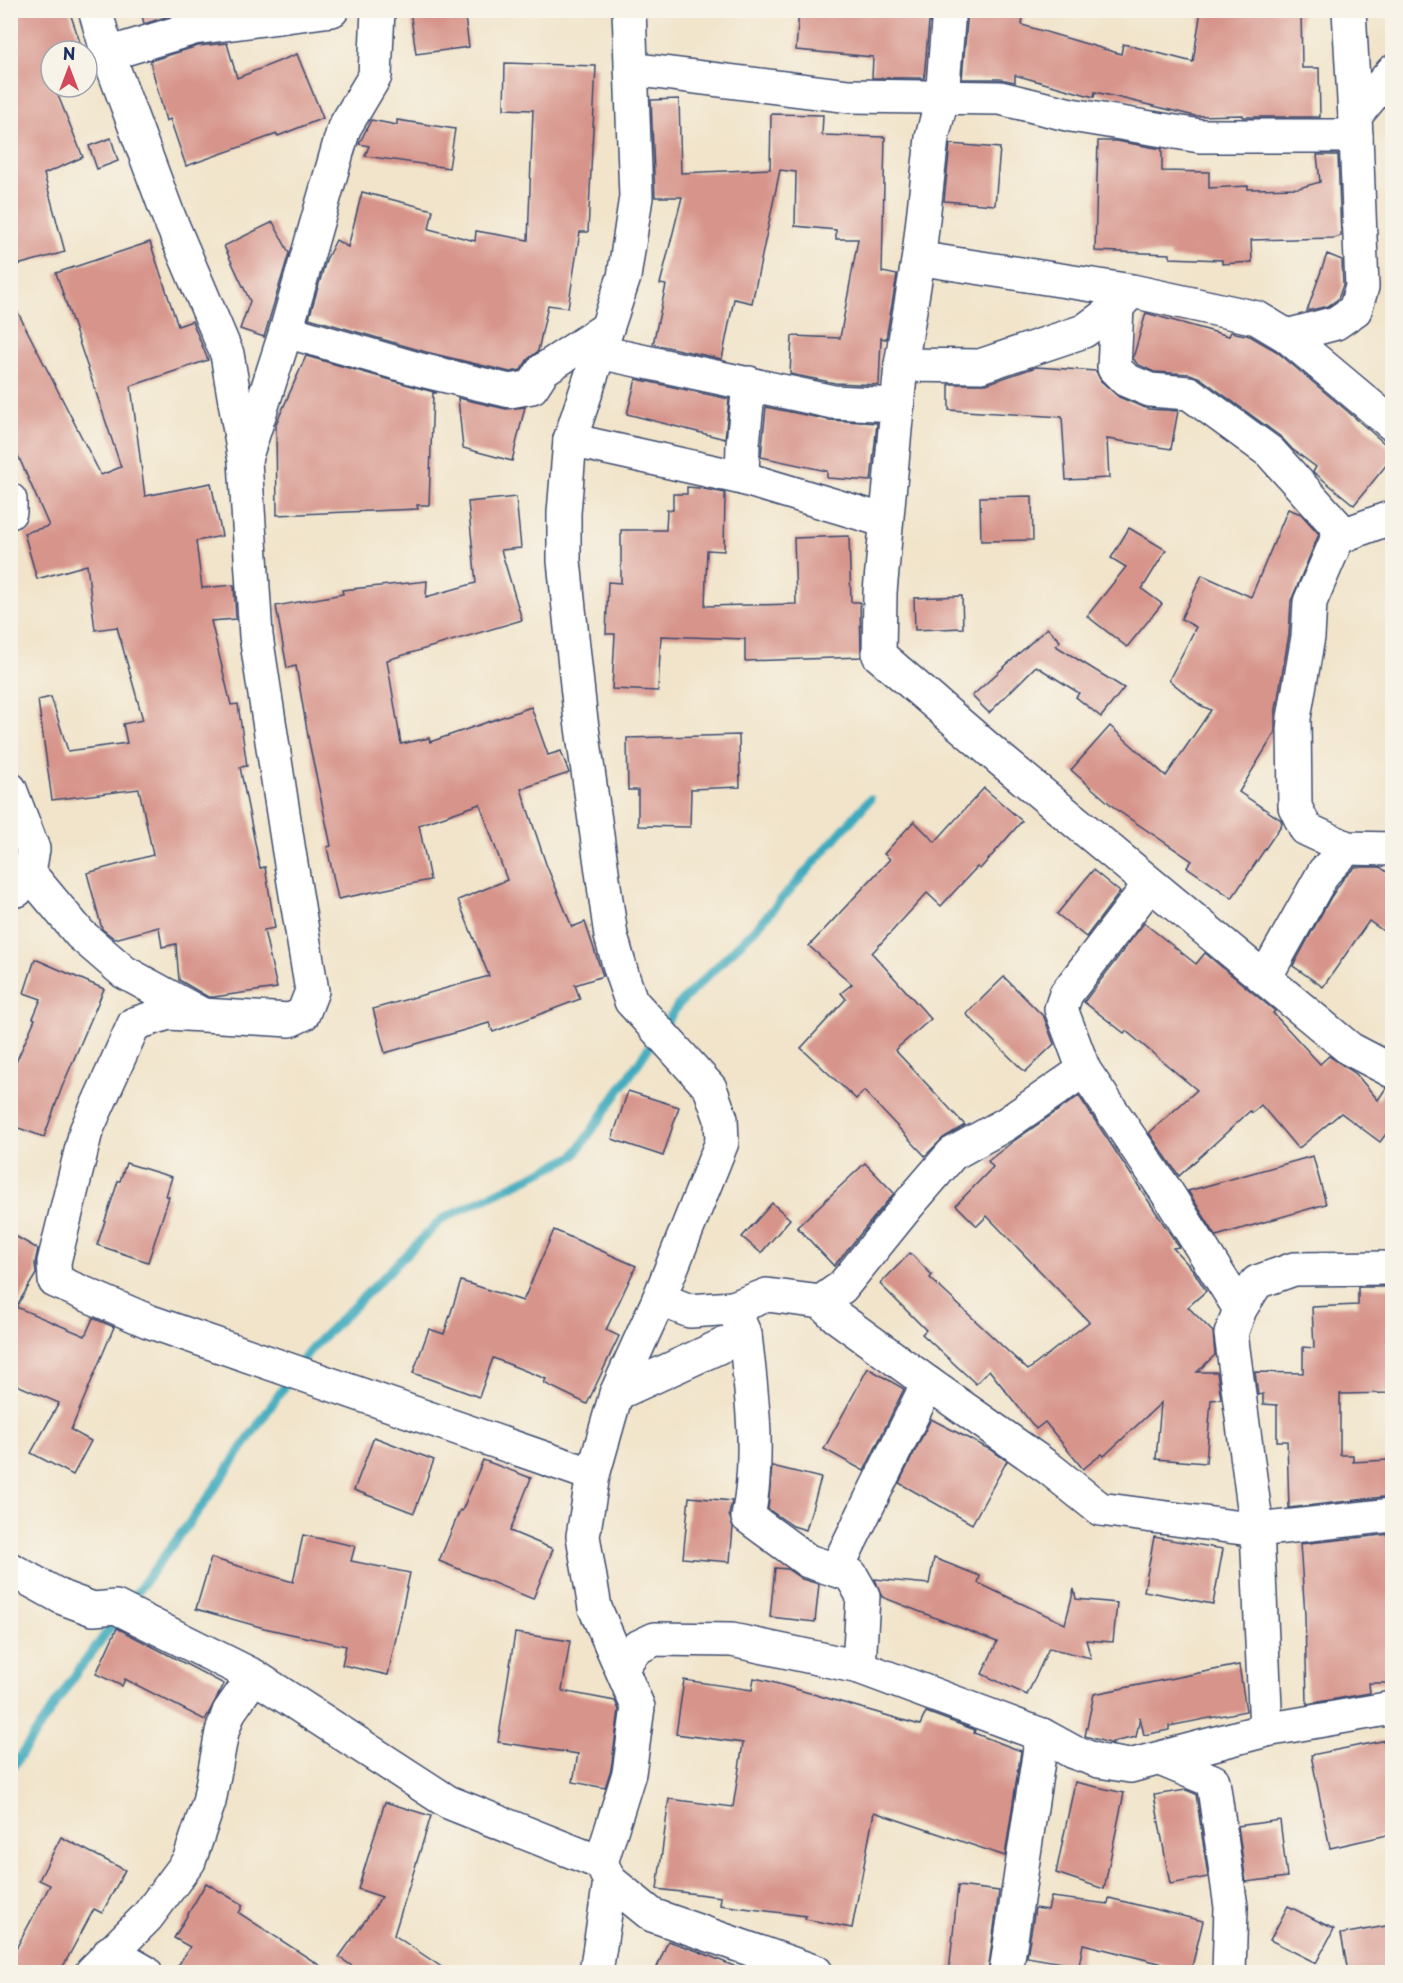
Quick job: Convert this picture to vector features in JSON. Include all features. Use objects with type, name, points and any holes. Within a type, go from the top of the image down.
[{"type":"street","points":[[95,10],[108,54],[168,215],[227,354],[245,461],[256,636],[312,991],[303,1014],[290,1020],[168,1013],[134,1024]]},
{"type":"street","points":[[108,54],[194,28],[332,10]]},
{"type":"street","points":[[245,461],[286,331],[344,128],[375,76],[378,10]]},
{"type":"street","points":[[596,1972],[606,1872],[629,1773],[638,1707],[595,1608],[584,1536],[593,1475],[616,1394],[659,1299],[722,1142],[721,1119],[710,1088],[631,1001],[611,936],[580,713],[564,561],[564,513],[574,428],[624,277],[636,197],[629,10]]},
{"type":"street","points":[[949,10],[942,98],[932,138],[919,255],[901,365],[880,592],[879,655],[1001,760],[1350,1049],[1392,1071]]},
{"type":"street","points":[[1287,336],[1336,323],[1355,310],[1362,287],[1349,10]]},
{"type":"street","points":[[631,69],[849,96],[1000,98],[1071,115],[1200,135],[1356,126]]},
{"type":"street","points":[[1356,126],[1392,72]]},
{"type":"street","points":[[919,255],[929,260],[1124,299],[1257,318],[1287,336],[1392,424]]},
{"type":"street","points":[[901,365],[980,366],[1084,331],[1124,299]]},
{"type":"street","points":[[1124,299],[1114,368],[1126,380],[1150,390],[1189,393],[1270,452],[1345,535]]},
{"type":"street","points":[[286,331],[421,370],[510,391],[532,387],[543,370],[603,340],[749,383],[833,402],[898,405]]},
{"type":"street","points":[[543,370],[574,428],[886,521]]},
{"type":"street","points":[[742,477],[749,383]]},
{"type":"street","points":[[10,500],[10,512]]},
{"type":"street","points":[[1392,522],[1387,519],[1338,537],[1310,602],[1308,637],[1294,718],[1295,807],[1306,829],[1347,848],[1392,849]]},
{"type":"street","points":[[10,789],[33,849],[20,881],[124,972],[201,1014]]},
{"type":"street","points":[[1262,976],[1272,965],[1324,872],[1347,848]]},
{"type":"street","points":[[1150,884],[1066,994],[1061,1009],[1084,1070],[1166,1191],[1240,1309]]},
{"type":"street","points":[[124,972],[133,993],[134,1024],[87,1131],[54,1262],[56,1281],[148,1321],[593,1475]]},
{"type":"street","points":[[821,1302],[842,1287],[952,1154],[1006,1124],[1084,1070]]},
{"type":"street","points":[[1266,1730],[1257,1530],[1231,1334],[1240,1309],[1257,1282],[1294,1269],[1392,1268]]},
{"type":"street","points":[[616,1394],[739,1322],[767,1295],[821,1302],[837,1317],[928,1383],[1050,1468],[1100,1509],[1257,1530],[1392,1515]]},
{"type":"street","points":[[659,1299],[690,1311],[739,1322]]},
{"type":"street","points":[[739,1322],[753,1397],[754,1486],[748,1517],[808,1561],[851,1575],[863,1596],[859,1667]]},
{"type":"street","points":[[836,1570],[928,1383]]},
{"type":"street","points":[[10,1569],[63,1598],[93,1610],[116,1607],[254,1676],[448,1802],[606,1872],[652,1915],[816,1972]]},
{"type":"street","points":[[622,1667],[636,1648],[655,1639],[732,1640],[859,1667],[1042,1735],[1073,1752],[1099,1761],[1130,1766],[1266,1730],[1392,1708]]},
{"type":"street","points":[[101,1963],[147,1917],[189,1861],[208,1802],[225,1722],[229,1712],[254,1676]]},
{"type":"street","points":[[1006,1972],[1042,1735]]},
{"type":"street","points":[[1160,1759],[1213,1781],[1231,1907],[1229,1972]]},
{"type":"street","points":[[101,1963],[145,1972]]},
{"type":"building","points":[[10,10],[69,10],[79,39],[39,39],[39,99],[59,99],[83,157],[44,174],[65,252],[10,267],[10,125],[18,123],[10,102]]},
{"type":"building","points":[[141,10],[187,10],[144,24]]},
{"type":"building","points":[[410,10],[464,10],[469,47],[416,54]]},
{"type":"building","points":[[799,10],[930,10],[924,78],[872,78],[873,57],[796,50]]},
{"type":"building","points":[[968,10],[1024,10],[1022,25],[1121,54],[1123,44],[1193,62],[1201,10],[1301,10],[1302,68],[1319,68],[1320,117],[1195,116],[1095,92],[1094,97],[1015,75],[1015,82],[1000,79],[962,79]]},
{"type":"building","points":[[227,43],[237,78],[297,54],[323,118],[278,136],[277,134],[186,166],[170,119],[166,121],[150,61],[198,46]]},
{"type":"building","points":[[505,63],[596,66],[588,232],[580,232],[568,308],[548,305],[538,351],[528,359],[521,370],[510,372],[426,352],[309,318],[326,260],[336,240],[348,247],[362,192],[433,210],[429,229],[475,241],[476,231],[528,240],[533,110],[504,109]]},
{"type":"building","points":[[679,99],[681,173],[770,169],[771,114],[823,115],[822,135],[885,137],[882,272],[897,275],[886,339],[881,338],[879,385],[835,383],[790,374],[792,336],[840,338],[858,239],[836,239],[836,230],[795,226],[796,172],[780,170],[752,303],[734,299],[722,359],[653,344],[666,285],[660,284],[682,197],[655,197],[651,100]]},
{"type":"building","points":[[371,120],[397,125],[397,120],[455,129],[449,168],[365,156],[369,146],[359,144]]},
{"type":"building","points":[[111,138],[118,161],[97,169],[89,146]]},
{"type":"building","points":[[1098,141],[1116,141],[1162,149],[1162,171],[1209,172],[1209,188],[1248,186],[1248,189],[1299,188],[1320,182],[1317,155],[1338,155],[1341,236],[1251,240],[1252,262],[1222,264],[1222,260],[1170,258],[1170,254],[1095,251]]},
{"type":"building","points":[[950,144],[1000,148],[995,205],[944,201]]},
{"type":"building","points":[[273,222],[289,253],[264,337],[240,329],[250,301],[224,246]]},
{"type":"building","points":[[150,242],[178,326],[192,321],[208,360],[131,386],[145,496],[211,483],[222,536],[196,541],[202,588],[234,585],[236,619],[211,621],[231,705],[238,704],[247,766],[240,767],[260,868],[265,867],[275,928],[264,930],[277,988],[214,997],[208,997],[179,980],[176,944],[162,947],[159,927],[115,939],[102,929],[87,873],[153,855],[139,789],[52,800],[38,700],[51,697],[68,751],[127,743],[123,724],[143,720],[117,627],[95,630],[87,565],[37,579],[24,533],[49,526],[10,437],[10,297],[101,475],[121,467],[56,273]]},
{"type":"building","points":[[1327,254],[1342,260],[1343,285],[1338,299],[1328,306],[1307,311]]},
{"type":"building","points":[[1146,313],[1229,336],[1231,332],[1250,336],[1276,351],[1392,450],[1392,458],[1354,505],[1313,472],[1316,467],[1292,449],[1281,437],[1200,378],[1190,374],[1154,372],[1137,364],[1133,358]]},
{"type":"building","points":[[306,356],[437,393],[433,393],[429,505],[417,505],[418,509],[277,515],[276,424]]},
{"type":"building","points":[[1036,367],[1096,371],[1101,381],[1119,397],[1148,409],[1178,411],[1171,449],[1107,439],[1109,478],[1066,480],[1062,417],[949,410],[949,384],[986,384]]},
{"type":"building","points":[[636,379],[729,399],[725,439],[627,414]]},
{"type":"building","points":[[458,398],[506,409],[525,407],[512,461],[463,448]]},
{"type":"building","points":[[766,407],[829,420],[877,423],[871,481],[827,478],[827,471],[761,457]]},
{"type":"building","points":[[687,487],[725,493],[724,551],[707,550],[705,606],[796,604],[794,538],[849,536],[851,602],[860,602],[861,657],[745,661],[745,639],[661,636],[658,691],[612,689],[615,634],[606,634],[608,582],[621,583],[621,530],[666,530],[667,510],[673,510],[673,494],[687,494]]},
{"type":"building","points":[[1032,496],[1033,540],[981,541],[980,497]]},
{"type":"building","points":[[516,497],[521,548],[501,550],[522,620],[387,660],[401,744],[429,738],[430,742],[531,707],[548,755],[561,751],[569,773],[521,789],[546,864],[572,927],[585,922],[603,976],[575,985],[580,999],[493,1032],[489,1023],[385,1053],[373,1009],[489,976],[458,900],[507,880],[480,804],[419,825],[430,880],[338,899],[327,847],[331,846],[296,666],[287,668],[276,606],[343,594],[342,590],[427,581],[426,597],[476,583],[468,502]]},
{"type":"building","points":[[1288,509],[1301,514],[1319,534],[1291,601],[1289,635],[1275,715],[1275,733],[1239,792],[1281,820],[1282,824],[1232,898],[1187,867],[1192,861],[1117,810],[1071,770],[1110,726],[1166,776],[1211,710],[1200,705],[1169,680],[1196,627],[1181,619],[1202,575],[1251,597]]},
{"type":"building","points":[[1129,528],[1166,550],[1142,589],[1162,604],[1127,647],[1087,616],[1126,567],[1111,558]]},
{"type":"building","points":[[962,596],[963,628],[915,630],[914,598]]},
{"type":"building","points":[[1047,628],[1060,641],[1056,646],[1124,688],[1101,717],[1076,697],[1079,693],[1036,666],[989,713],[972,696]]},
{"type":"building","points":[[739,735],[740,787],[691,789],[690,827],[638,826],[638,790],[628,790],[627,738]]},
{"type":"building","points":[[984,788],[1022,821],[980,869],[977,867],[941,906],[927,893],[872,953],[931,1019],[895,1050],[965,1125],[943,1138],[925,1156],[864,1091],[856,1099],[801,1048],[846,999],[841,993],[852,984],[809,946],[890,859],[884,854],[914,821],[935,842]]},
{"type":"building","points":[[1355,867],[1380,867],[1392,876],[1392,937],[1369,921],[1323,987],[1293,966],[1331,897],[1343,879]]},
{"type":"building","points":[[1093,870],[1120,892],[1086,937],[1057,914]]},
{"type":"building","points":[[1144,923],[1196,964],[1205,953],[1275,1011],[1273,1013],[1320,1064],[1329,1056],[1356,1074],[1378,1100],[1386,1088],[1392,1090],[1392,1126],[1380,1142],[1341,1113],[1298,1149],[1261,1105],[1252,1113],[1250,1111],[1179,1176],[1149,1133],[1197,1090],[1126,1031],[1124,1033],[1084,1002]]},
{"type":"building","points":[[35,959],[104,989],[62,1087],[44,1137],[10,1125],[10,1076],[35,1019],[33,1018],[41,999],[24,993]]},
{"type":"building","points":[[1004,977],[1044,1017],[1054,1044],[1025,1072],[966,1014]]},
{"type":"building","points":[[628,1091],[679,1107],[663,1156],[612,1139]]},
{"type":"building","points":[[1079,1096],[1179,1247],[1173,1248],[1193,1270],[1206,1291],[1188,1307],[1213,1332],[1215,1355],[1197,1372],[1217,1372],[1221,1399],[1211,1400],[1206,1463],[1156,1459],[1161,1403],[1104,1456],[1102,1454],[1083,1469],[1045,1422],[1036,1429],[989,1370],[976,1384],[922,1334],[926,1330],[880,1284],[910,1253],[932,1275],[930,1278],[1028,1370],[1089,1322],[987,1216],[977,1226],[956,1205],[993,1167],[988,1161]]},
{"type":"building","points":[[1313,1156],[1326,1204],[1216,1236],[1188,1191]]},
{"type":"building","points":[[126,1163],[172,1177],[166,1196],[169,1197],[148,1262],[97,1245]]},
{"type":"building","points":[[865,1163],[894,1193],[834,1266],[797,1227]]},
{"type":"building","points":[[772,1203],[790,1219],[761,1253],[742,1237]]},
{"type":"building","points":[[554,1230],[636,1266],[606,1330],[619,1336],[587,1404],[544,1383],[546,1379],[493,1358],[479,1397],[413,1373],[429,1329],[444,1334],[461,1281],[523,1301]]},
{"type":"building","points":[[10,1233],[38,1249],[35,1263],[36,1274],[16,1307],[85,1336],[93,1318],[114,1327],[71,1430],[91,1441],[73,1475],[31,1453],[59,1403],[10,1382]]},
{"type":"building","points":[[1358,1287],[1392,1287],[1392,1393],[1340,1394],[1340,1455],[1353,1455],[1353,1462],[1389,1460],[1391,1496],[1289,1508],[1287,1441],[1277,1441],[1277,1405],[1263,1404],[1263,1394],[1258,1395],[1255,1372],[1303,1373],[1303,1347],[1314,1348],[1312,1307],[1358,1305]]},
{"type":"building","points":[[868,1368],[904,1389],[864,1471],[824,1449]]},
{"type":"building","points":[[931,1419],[1007,1461],[972,1524],[899,1483]]},
{"type":"building","points":[[374,1437],[434,1460],[414,1513],[354,1490]]},
{"type":"building","points":[[483,1460],[531,1478],[510,1531],[553,1549],[533,1599],[439,1561]]},
{"type":"building","points":[[772,1466],[821,1478],[806,1530],[793,1526],[768,1509]]},
{"type":"building","points":[[689,1497],[732,1501],[729,1515],[733,1527],[730,1562],[683,1558]]},
{"type":"building","points":[[1392,1534],[1392,1683],[1369,1683],[1370,1693],[1307,1704],[1305,1615],[1300,1544]]},
{"type":"building","points":[[303,1535],[355,1546],[351,1561],[410,1573],[388,1675],[342,1665],[346,1646],[264,1628],[196,1609],[211,1558],[293,1582]]},
{"type":"building","points":[[1154,1537],[1223,1549],[1213,1604],[1144,1591]]},
{"type":"building","points":[[934,1558],[980,1576],[978,1583],[1065,1624],[1074,1589],[1076,1599],[1117,1603],[1113,1642],[1086,1640],[1091,1658],[1049,1648],[1027,1695],[982,1674],[997,1642],[882,1597],[875,1579],[929,1584]]},
{"type":"building","points":[[775,1568],[787,1569],[802,1579],[819,1584],[815,1622],[770,1617]]},
{"type":"building","points":[[117,1628],[224,1684],[205,1720],[125,1679],[122,1686],[96,1674]]},
{"type":"building","points":[[515,1633],[570,1641],[562,1691],[615,1701],[619,1710],[611,1769],[605,1788],[573,1782],[578,1754],[498,1742]]},
{"type":"building","points":[[1239,1665],[1246,1711],[1169,1726],[1169,1730],[1144,1735],[1140,1717],[1136,1737],[1112,1742],[1113,1744],[1085,1736],[1094,1694]]},
{"type":"building","points":[[754,1678],[920,1725],[926,1712],[975,1730],[974,1733],[1021,1751],[1005,1856],[874,1812],[852,1928],[805,1919],[806,1916],[720,1905],[721,1897],[657,1889],[669,1799],[733,1807],[743,1743],[676,1734],[684,1680],[752,1690]]},
{"type":"building","points":[[1392,1739],[1392,1834],[1330,1848],[1311,1755]]},
{"type":"building","points":[[1075,1782],[1124,1793],[1104,1889],[1056,1873]]},
{"type":"building","points":[[1186,1790],[1196,1794],[1208,1877],[1170,1884],[1154,1795]]},
{"type":"building","points":[[385,1802],[431,1816],[394,1935],[449,1972],[361,1972],[339,1957],[382,1897],[358,1889]]},
{"type":"building","points":[[1280,1820],[1287,1877],[1246,1882],[1238,1826]]},
{"type":"building","points":[[61,1837],[125,1870],[102,1913],[94,1909],[60,1972],[10,1972],[10,1960],[50,1885],[39,1880]]},
{"type":"building","points":[[206,1883],[243,1905],[239,1913],[330,1972],[174,1972],[190,1947],[174,1938]]},
{"type":"building","points":[[958,1886],[999,1891],[988,1972],[949,1972]]},
{"type":"building","points":[[1051,1897],[1108,1904],[1109,1898],[1203,1921],[1191,1971],[1083,1944],[1079,1966],[1027,1957],[1035,1908],[1048,1910]]},
{"type":"building","points":[[1288,1906],[1334,1929],[1316,1963],[1270,1940]]},
{"type":"building","points":[[1392,1925],[1392,1972],[1348,1972],[1341,1934]]},
{"type":"building","points":[[668,1941],[700,1952],[748,1972],[655,1972]]},
{"type":"waterway","points":[[299,1366],[310,1350],[442,1219],[574,1156],[679,1004],[759,925],[870,799]]},
{"type":"waterway","points":[[127,1605],[205,1502],[291,1377]]},
{"type":"waterway","points":[[10,1771],[77,1672],[119,1616]]}]
